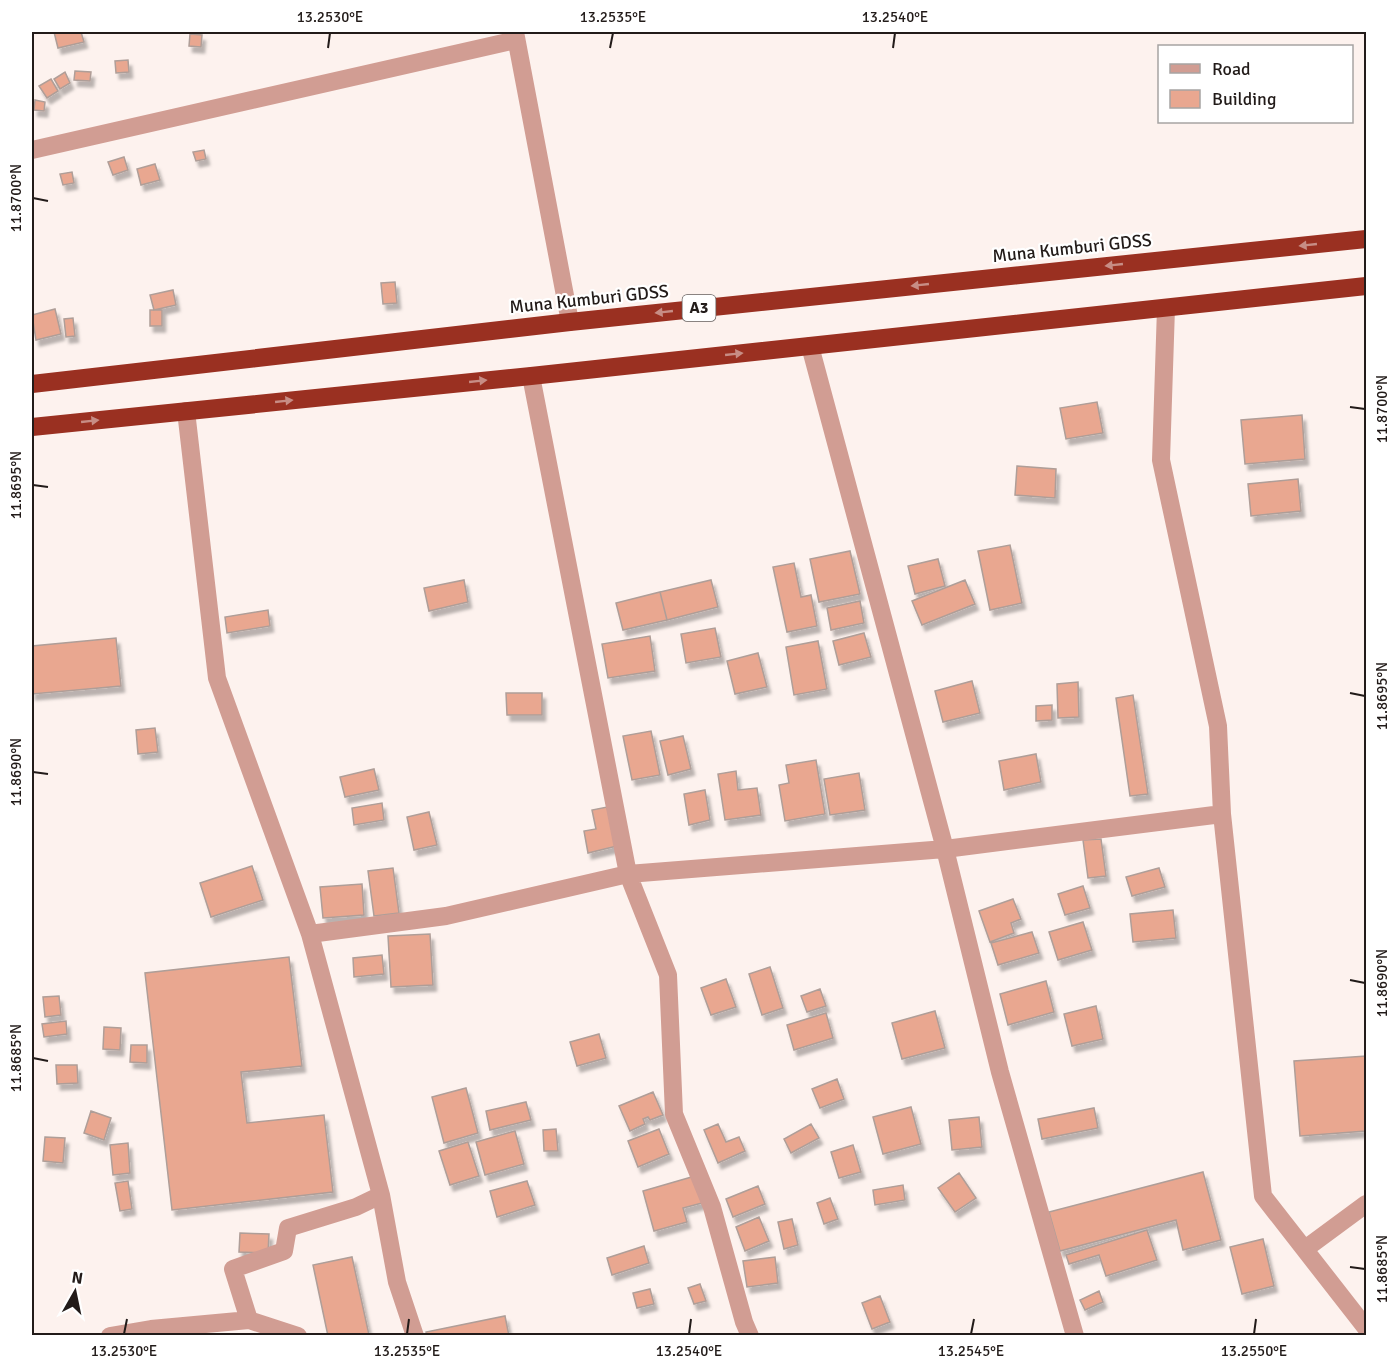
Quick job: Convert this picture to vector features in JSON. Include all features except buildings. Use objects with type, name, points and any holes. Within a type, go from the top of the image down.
[{"type":"highway","name":"Muna Kumburi GDSS","points":[[32,384],[570,322],[1366,239]]},
{"type":"highway","points":[[32,427],[1366,286]]},
{"type":"street","points":[[32,150],[515,36],[570,322]]},
{"type":"street","points":[[1166,308],[1161,460],[1218,726],[1222,814],[1263,1196],[1366,1328]]},
{"type":"street","points":[[810,346],[945,849],[1000,1072],[1075,1335]]},
{"type":"street","points":[[531,376],[628,874],[668,975],[674,1114],[712,1207],[744,1322],[750,1335]]},
{"type":"street","points":[[186,411],[217,678],[310,934],[381,1195],[397,1282],[415,1335]]},
{"type":"street","points":[[310,934],[446,916],[628,874],[945,849],[1222,814]]},
{"type":"street","points":[[249,1320],[233,1269],[284,1251],[288,1228],[356,1208],[381,1195]]},
{"type":"street","points":[[1305,1249],[1366,1204]]},
{"type":"street","points":[[110,1335],[249,1320],[298,1335]]}]
